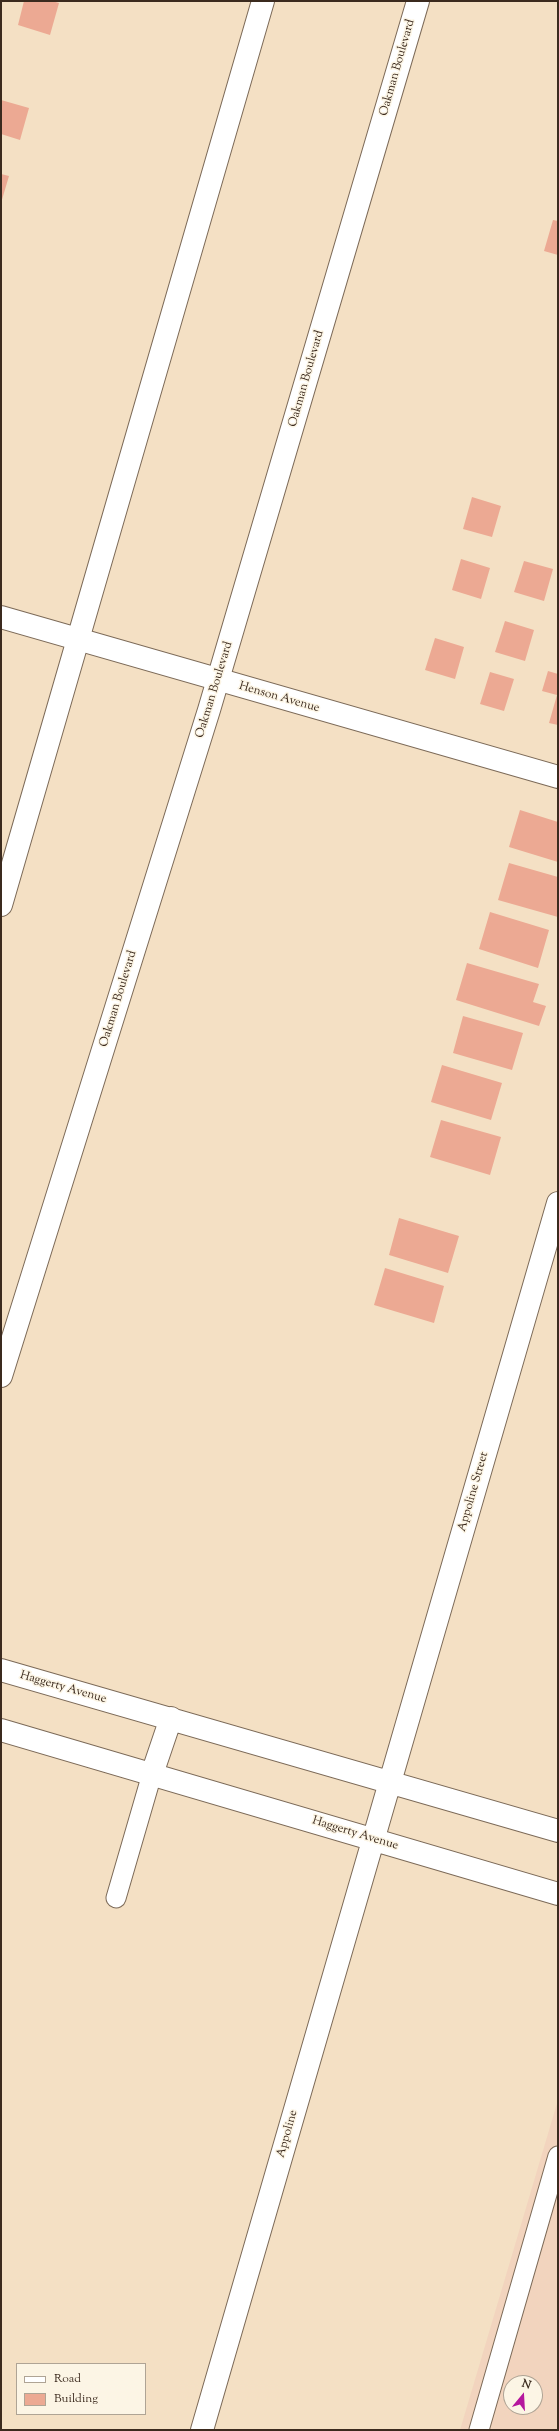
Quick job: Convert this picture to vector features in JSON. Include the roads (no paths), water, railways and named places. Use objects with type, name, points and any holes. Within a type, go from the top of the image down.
[{"type":"street","points":[[1,905],[263,1]]},
{"type":"street","name":"Oakman Boulevard","points":[[1,1376],[218,681],[418,1]]},
{"type":"street","name":"Henson Avenue","points":[[1,617],[218,681],[558,777]]},
{"type":"street","name":"Appoline Street","points":[[374,1839],[558,1203]]},
{"type":"street","name":"Haggerty Avenue","points":[[1,1670],[558,1831]]},
{"type":"street","points":[[152,1774],[170,1718]]},
{"type":"street","name":"Haggerty Avenue","points":[[1,1730],[558,1894]]},
{"type":"street","name":"Appoline","points":[[202,2430],[374,1839]]},
{"type":"lane","points":[[116,1898],[152,1774]]},
{"type":"lane","points":[[479,2430],[558,2156]]}]
